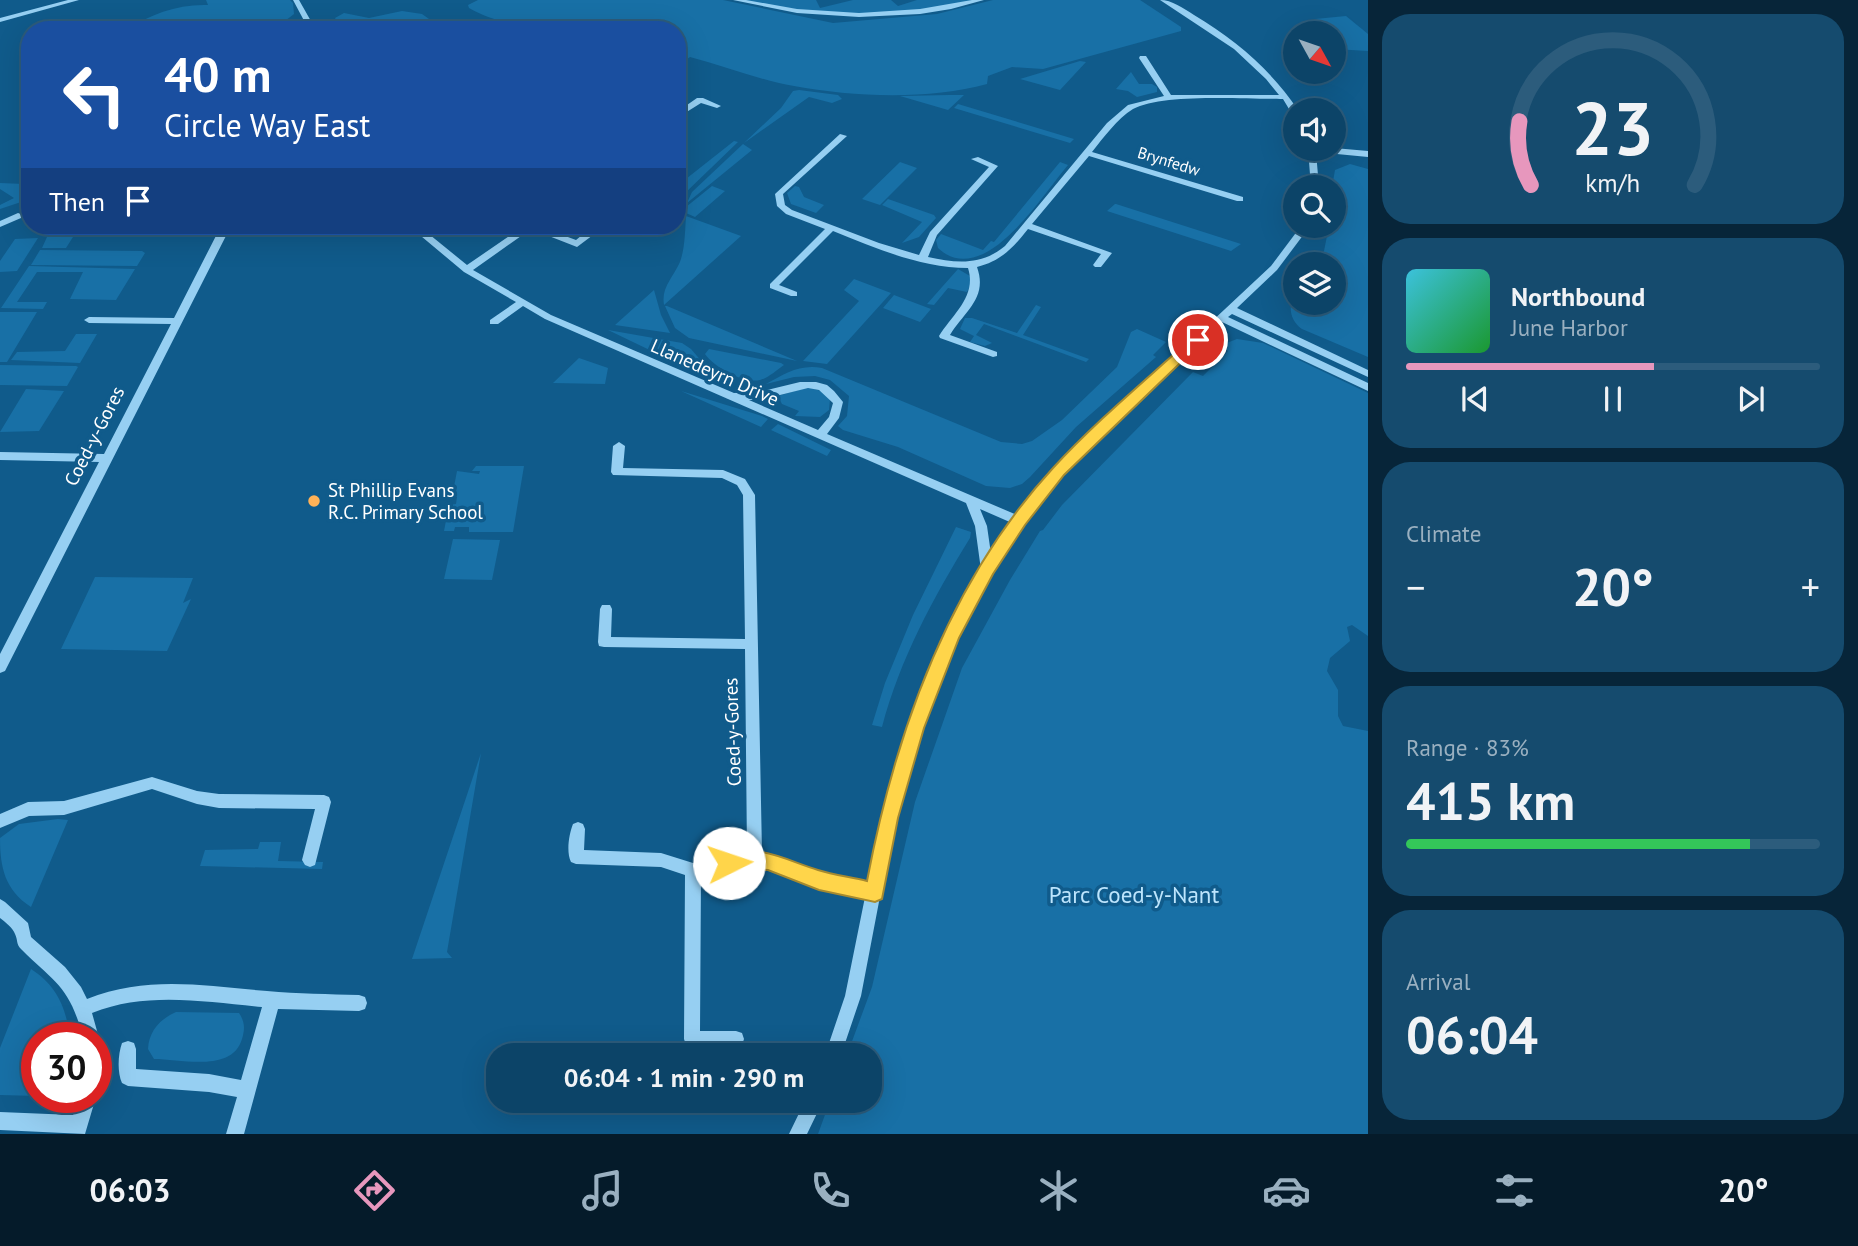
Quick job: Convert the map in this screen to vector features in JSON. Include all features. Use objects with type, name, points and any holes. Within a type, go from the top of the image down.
[{"type":"street","points":[[0,20],[76,0]]},
{"type":"street","points":[[296,0],[308,21]]},
{"type":"street","points":[[736,0],[819,13],[901,14],[981,0]]},
{"type":"street","points":[[954,0],[963,5]]},
{"type":"street","points":[[1163,0],[1238,49],[1257,65],[1286,97]]},
{"type":"street","points":[[819,3],[819,13]]},
{"type":"street","points":[[1143,58],[1169,97]]},
{"type":"street","points":[[843,136],[779,194],[779,202],[784,209],[923,257],[971,264],[986,262],[1002,254],[1124,111],[1139,103],[1169,97],[1286,97]]},
{"type":"street","points":[[686,110],[700,100],[717,106]]},
{"type":"street","points":[[1346,152],[1368,154]]},
{"type":"street","name":"Brynfedw","points":[[1088,153],[1240,199]]},
{"type":"street","points":[[923,257],[933,233],[994,166],[975,159]]},
{"type":"street","points":[[0,223],[18,216]]},
{"type":"street","points":[[1028,226],[1107,253],[1098,265]]},
{"type":"street","points":[[794,294],[773,286],[832,227]]},
{"type":"street","name":"Coed-y-Gores","points":[[0,667],[221,235]]},
{"type":"street","name":"Llanedeyrn Drive","points":[[425,235],[467,270],[521,303],[729,397],[1019,520]]},
{"type":"street","points":[[467,270],[517,235]]},
{"type":"street","points":[[554,235],[577,244],[588,235]]},
{"type":"street","points":[[837,1043],[853,996],[888,818],[915,728],[951,637],[987,570],[1019,520],[1059,471],[1288,253],[1297,238]]},
{"type":"street","points":[[971,264],[976,276],[977,290],[944,336],[993,354]]},
{"type":"street","points":[[494,322],[521,303]]},
{"type":"street","points":[[1226,313],[1368,374]]},
{"type":"street","points":[[1226,313],[1368,387]]},
{"type":"street","points":[[89,320],[177,321]]},
{"type":"street","points":[[729,397],[771,394],[800,384],[819,387],[834,396],[838,409],[819,436]]},
{"type":"street","name":"Coed-y-Gores","points":[[618,446],[617,472],[723,474],[735,478],[746,487],[750,528],[755,859]]},
{"type":"street","points":[[0,456],[106,458]]},
{"type":"street","points":[[971,500],[981,526],[987,570]]},
{"type":"street","points":[[606,609],[604,642],[750,644]]},
{"type":"street","points":[[0,821],[28,809],[64,808],[152,783],[166,784],[191,796],[212,800],[324,802],[310,860]]},
{"type":"street","points":[[578,828],[576,857],[661,860],[692,870],[755,859],[779,864],[819,880],[875,892]]},
{"type":"street","points":[[692,870],[692,1039],[736,1039]]},
{"type":"street","points":[[0,907],[22,929],[24,941],[69,980],[85,1009],[88,1022]]},
{"type":"street","points":[[85,1009],[116,997],[173,990],[271,1000],[359,1003]]},
{"type":"street","points":[[235,1134],[271,1000]]},
{"type":"street","points":[[128,1049],[128,1077],[209,1083],[248,1090]]},
{"type":"street","points":[[798,1134],[808,1113]]},
{"type":"street","points":[[0,1121],[78,1129]]},
{"type":"green space","points":[[206,0],[290,0],[294,14],[285,21],[141,21],[165,11],[208,5]]},
{"type":"green space","points":[[478,0],[723,0],[833,23],[937,14],[993,0],[1140,0],[1181,27],[1181,31],[1043,69],[1012,67],[988,76],[987,84],[941,93],[891,95],[817,90],[755,77],[690,57],[686,60],[686,21],[501,21],[469,8],[468,5]]},
{"type":"green space","points":[[736,0],[816,0],[820,8],[853,0],[891,0],[898,6],[917,0],[981,0],[940,9],[834,15]]},
{"type":"green space","points":[[402,11],[422,14],[429,19],[337,21],[335,18],[344,13],[369,18]]},
{"type":"green space","points":[[1346,16],[1368,34],[1368,51],[1346,50],[1346,21],[1314,21]]},
{"type":"green space","points":[[1080,61],[1086,62],[1060,90],[1020,79]]},
{"type":"green space","points":[[1131,72],[1139,84],[1152,84],[1157,87],[1157,92],[1137,97],[1128,91],[1116,89]]},
{"type":"green space","points":[[793,91],[838,95],[842,99],[832,103],[809,97],[744,143],[781,108]]},
{"type":"green space","points":[[964,95],[948,110],[900,96]]},
{"type":"green space","points":[[958,104],[1074,139],[1070,143],[954,108]]},
{"type":"green space","points":[[734,141],[738,142],[686,192],[686,179]]},
{"type":"green space","points":[[743,144],[752,150],[687,203],[692,192]]},
{"type":"green space","points":[[900,162],[917,168],[880,205],[862,199]]},
{"type":"green space","points":[[1060,162],[1068,165],[1028,215],[993,248],[974,257],[956,258],[938,248],[936,240],[941,234],[983,250],[991,241],[994,242]]},
{"type":"green space","points":[[1350,164],[1368,169],[1368,357],[1302,329],[1292,315],[1346,315],[1346,252],[1323,252],[1327,238],[1346,238],[1346,175],[1334,175],[1335,170]]},
{"type":"green space","points":[[0,183],[21,184],[21,202],[0,209],[0,205],[14,198],[0,189]]},
{"type":"green space","points":[[712,186],[725,191],[695,217],[686,213],[686,207]]},
{"type":"green space","points":[[795,186],[799,187],[804,197],[824,205],[816,213],[791,204],[787,193]]},
{"type":"green space","points":[[888,199],[936,218],[919,237],[902,243],[922,222],[882,205]]},
{"type":"green space","points":[[1115,204],[1241,244],[1231,251],[1107,211]]},
{"type":"green space","points":[[686,216],[741,236],[664,305],[666,288],[682,257]]},
{"type":"green space","points":[[48,235],[74,235],[66,248],[42,248]]},
{"type":"green space","points":[[38,238],[17,271],[0,272],[0,261],[15,239]]},
{"type":"green space","points":[[40,250],[145,253],[137,266],[31,265]]},
{"type":"green space","points":[[29,266],[135,269],[116,300],[70,299],[83,272],[37,272],[17,302],[47,302],[43,309],[1,308]]},
{"type":"green space","points":[[958,269],[970,276],[971,284],[967,292],[948,288],[934,305],[927,304]]},
{"type":"green space","points":[[854,279],[891,293],[827,364],[803,361],[859,301],[844,290]]},
{"type":"green space","points":[[654,290],[661,315],[670,333],[615,325]]},
{"type":"green space","points":[[894,295],[931,309],[920,322],[883,308]]},
{"type":"green space","points":[[1036,305],[1041,307],[1023,335],[1089,359],[1086,362],[984,324],[976,335],[992,343],[985,346],[970,342],[974,336],[960,329],[965,318],[972,318],[1017,333]]},
{"type":"green space","points":[[665,306],[797,361],[689,338],[675,328]]},
{"type":"green space","points":[[0,312],[37,312],[7,362],[0,362]]},
{"type":"green space","points":[[1137,329],[1166,342],[1153,355],[1156,357],[1076,427],[1030,477],[1022,484],[1010,488],[986,486],[898,447],[843,430],[838,426],[847,416],[849,396],[830,380],[815,376],[794,377],[766,384],[799,369],[822,368],[1001,442],[1022,444],[1032,441],[1062,420],[1117,367],[1131,332]]},
{"type":"green space","points":[[608,330],[682,343],[691,349],[709,370],[660,355]]},
{"type":"green space","points":[[76,334],[97,334],[80,363],[11,360],[17,352],[65,351]]},
{"type":"green space","name":"Parc Coed-y-Nant","points":[[1237,339],[1263,343],[1368,393],[1368,636],[1352,625],[1347,627],[1350,641],[1330,658],[1327,671],[1338,690],[1338,716],[1343,726],[1368,731],[1368,1134],[818,1134],[826,1113],[882,1113],[882,1043],[851,1043],[872,987],[915,802],[962,668],[1040,531],[1062,505],[1193,372],[1203,376],[1228,351],[1219,346]]},
{"type":"green space","points":[[709,349],[784,365],[763,379],[753,381],[715,364],[705,354]]},
{"type":"green space","points":[[579,358],[608,368],[605,384],[553,383]]},
{"type":"green space","points":[[0,365],[78,367],[67,386],[0,385]]},
{"type":"green space","points":[[808,387],[821,391],[830,399],[829,410],[820,417],[795,416],[799,411],[782,404],[778,396]]},
{"type":"green space","points":[[26,389],[64,391],[39,431],[0,432]]},
{"type":"green space","points":[[681,391],[762,416],[768,419],[761,427]]},
{"type":"green space","points":[[778,424],[831,450],[827,456],[771,430]]},
{"type":"green space","points":[[476,466],[524,466],[513,532],[469,532],[469,527],[455,527],[454,531],[444,531],[449,505],[456,504],[457,497],[452,497],[457,471],[479,474],[480,471],[472,471]]},
{"type":"green space","points":[[956,527],[971,532],[970,538],[943,583],[908,653],[882,727],[872,725],[885,683],[913,615]]},
{"type":"green space","points":[[453,539],[500,540],[492,580],[444,579]]},
{"type":"green space","points":[[95,577],[193,578],[183,603],[191,599],[167,651],[61,649]]},
{"type":"green space","points":[[481,753],[447,952],[452,958],[412,959]]},
{"type":"green space","points":[[68,820],[31,907],[10,886],[3,869],[0,838],[19,824]]},
{"type":"green space","points":[[260,842],[281,842],[278,861],[323,862],[322,869],[200,866],[205,850],[258,849]]},
{"type":"green space","points":[[31,969],[54,990],[67,1022],[21,1022],[21,1096],[0,1095],[0,1048]]},
{"type":"green space","points":[[176,1012],[239,1013],[244,1026],[242,1039],[236,1050],[217,1060],[191,1062],[154,1059],[148,1049],[153,1031],[160,1022]]},
{"type":"place","name":"St Phillip Evans R.C. Primary School","points":[[314,501]]},
{"type":"route","points":[[729,863],[755,859],[768,861],[831,884],[875,892],[888,818],[915,728],[951,637],[987,570],[1019,520],[1059,471],[1198,340]]}]
